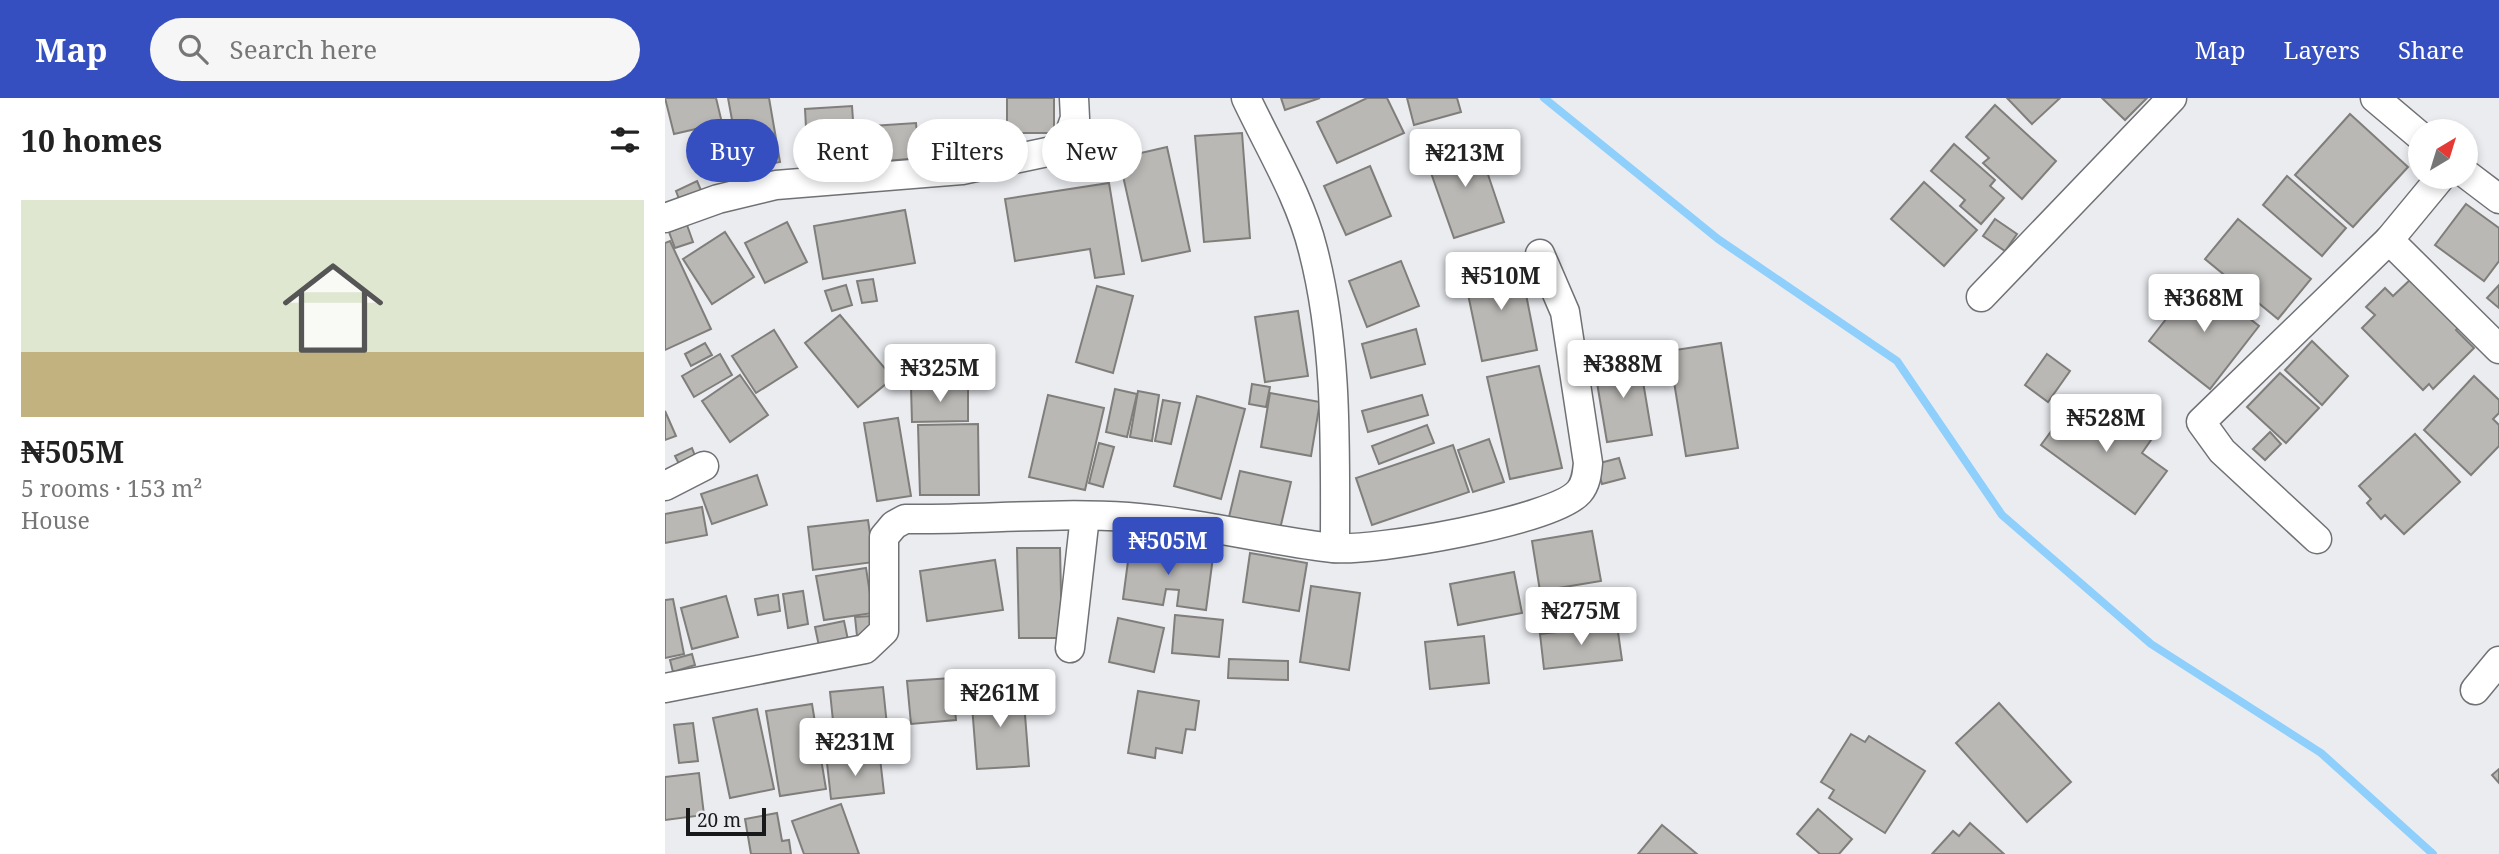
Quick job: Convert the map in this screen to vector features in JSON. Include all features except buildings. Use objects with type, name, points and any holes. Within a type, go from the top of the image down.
[{"type":"street","points":[[665,218],[718,199],[776,185],[962,170],[1052,151],[1068,138],[1075,118],[1074,98]]},
{"type":"street","points":[[1246,98],[1299,209],[1314,250],[1333,373],[1335,548]]},
{"type":"street","points":[[1981,296],[2172,98]]},
{"type":"street","points":[[2375,98],[2408,126]]},
{"type":"street","points":[[2478,183],[2499,199]]},
{"type":"street","points":[[2317,539],[2222,451],[2201,422],[2389,240],[2431,189]]},
{"type":"street","points":[[2389,240],[2499,349]]},
{"type":"street","points":[[665,688],[865,649],[877,641],[884,631],[884,537],[894,525],[905,519],[1128,517],[1223,528],[1335,548],[1360,547],[1479,528],[1564,504],[1578,493],[1586,481],[1588,463],[1565,312],[1540,254]]},
{"type":"street","points":[[665,486],[704,466]]},
{"type":"street","points":[[1070,648],[1085,516]]},
{"type":"street","points":[[2475,690],[2499,661]]},
{"type":"waterway","points":[[1544,98],[1718,239],[1897,361],[2002,515],[2151,644],[2321,753],[2433,854]]}]
